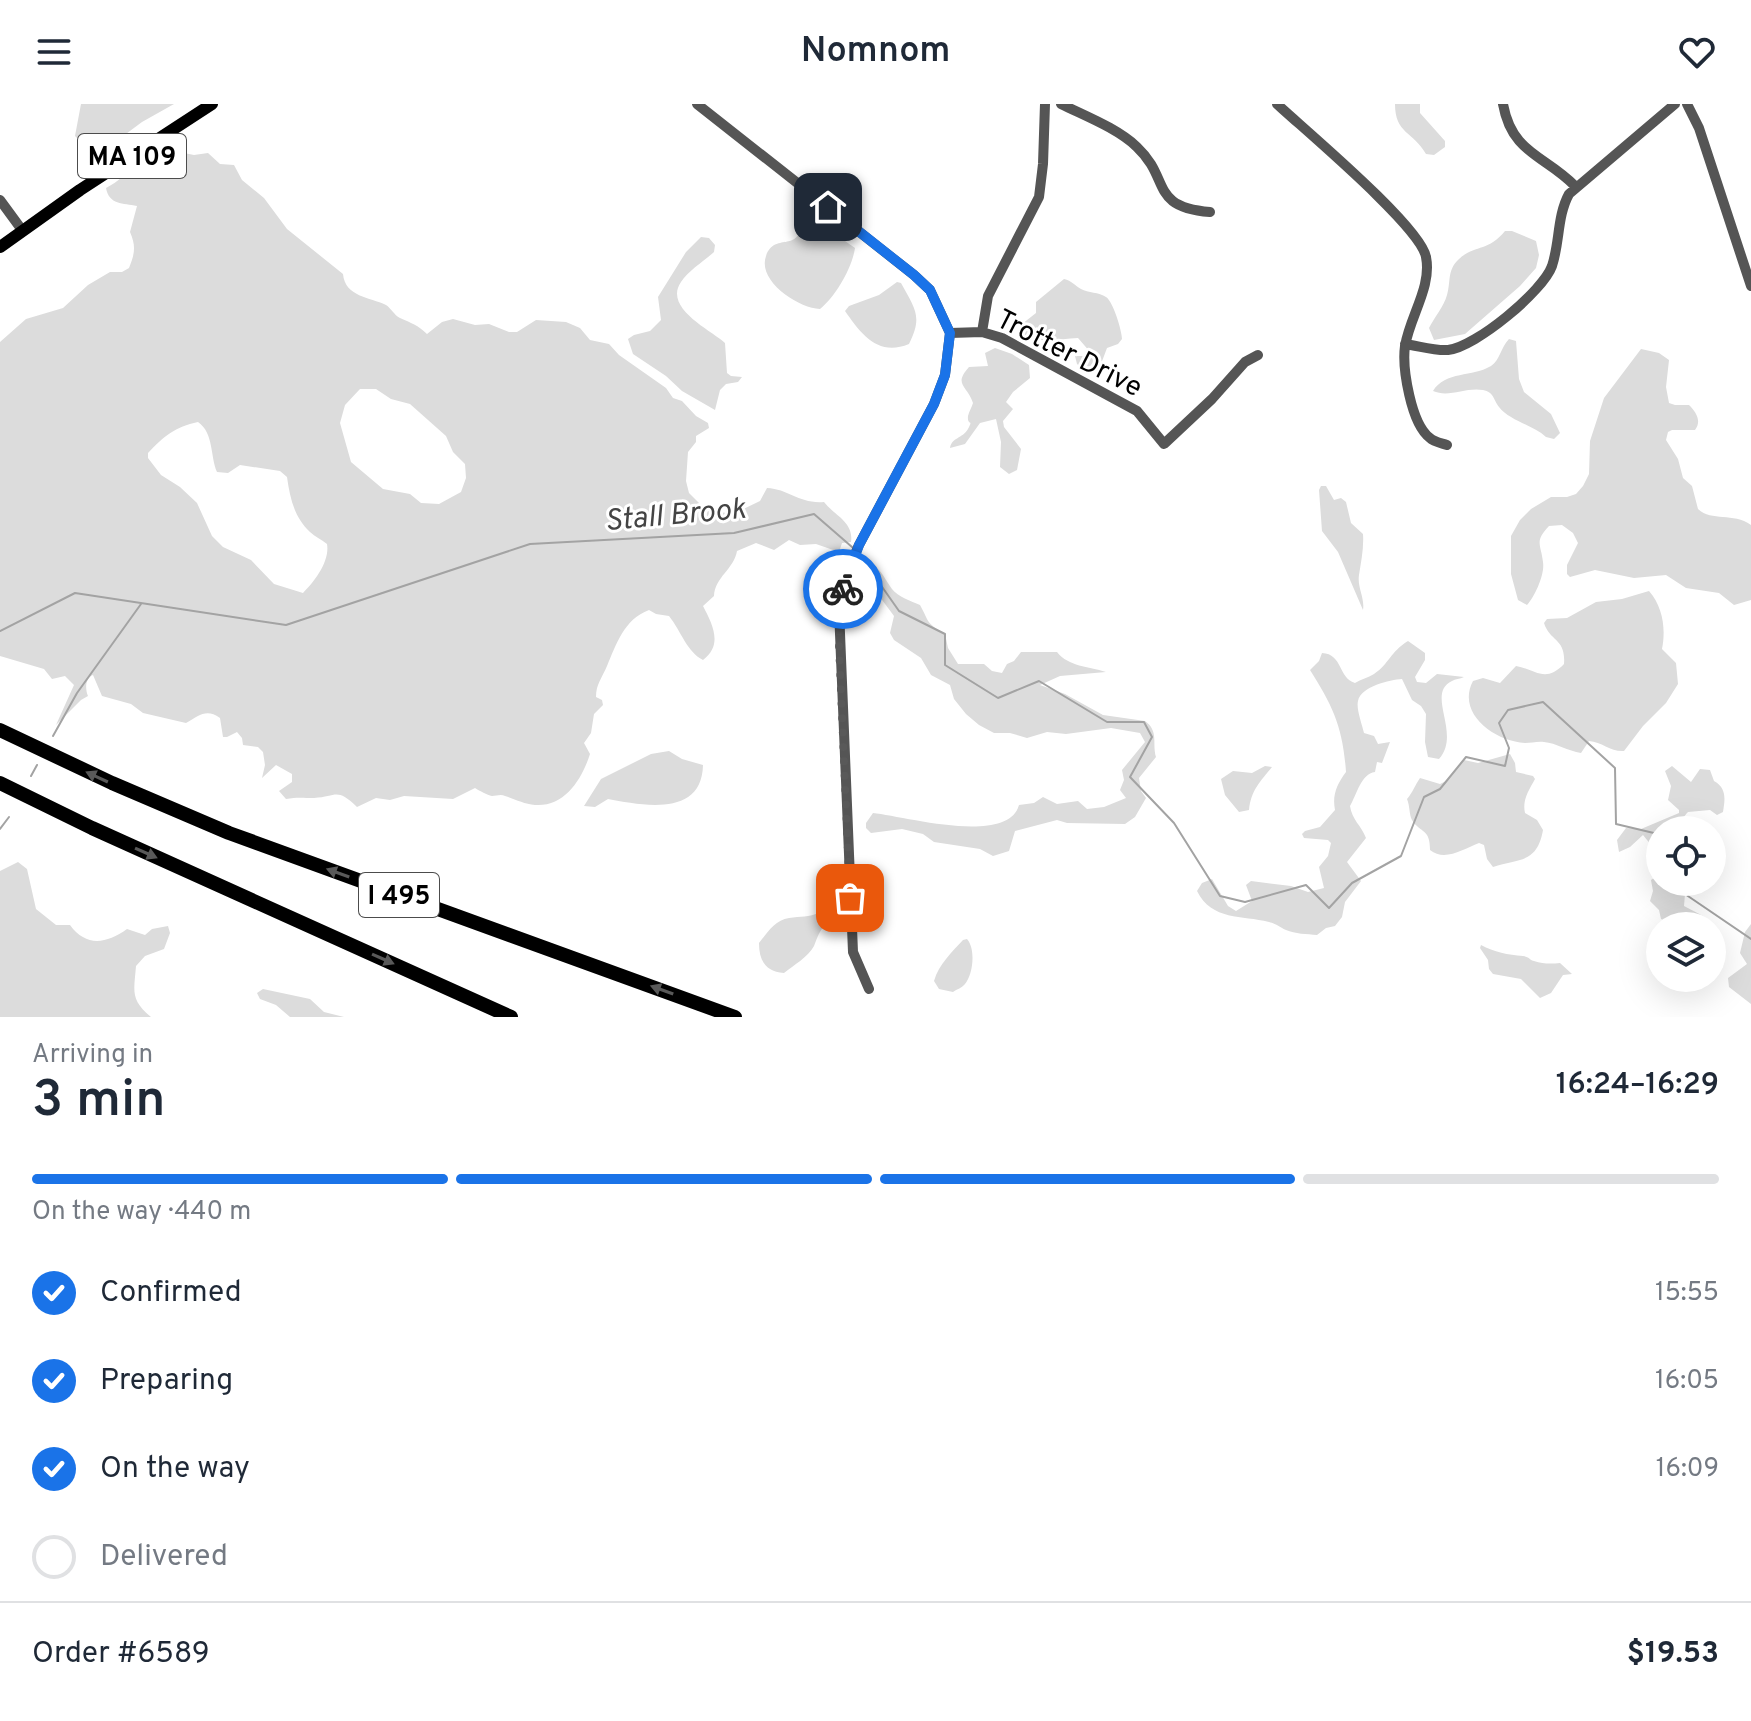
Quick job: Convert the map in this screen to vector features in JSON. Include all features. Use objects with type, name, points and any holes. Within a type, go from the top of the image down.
[{"type":"highway","points":[[0,722],[66,762]]},
{"type":"highway","name":"I 495","points":[[0,730],[66,762],[252,842],[735,1017]]},
{"type":"highway","name":"I 495","points":[[0,784],[511,1017]]},
{"type":"main road","name":"MA 109","points":[[0,247],[52,209],[212,104]]},
{"type":"street","name":"Trotter Drive","points":[[697,104],[914,275],[930,290],[950,333],[982,332],[1002,338],[1137,411],[1164,444],[1212,399],[1245,362],[1258,355]]},
{"type":"street","points":[[982,332],[988,296],[1039,197],[1045,104]]},
{"type":"street","points":[[1061,104],[1135,144],[1174,203],[1182,208],[1210,212]]},
{"type":"street","points":[[1503,104],[1510,130],[1523,148],[1575,186]]},
{"type":"street","points":[[1405,344],[1448,350],[1476,340],[1538,287],[1552,266],[1562,210],[1575,186],[1675,104]]},
{"type":"street","points":[[1687,104],[1699,128],[1751,286]]},
{"type":"street","points":[[1281,105],[1401,220],[1422,245],[1426,255],[1426,276],[1405,344],[1406,375],[1417,419],[1428,437],[1447,445]]},
{"type":"street","points":[[0,200],[22,230]]},
{"type":"street","points":[[869,989],[853,952],[839,609],[847,572],[856,550],[934,404],[945,375],[950,333]]},
{"type":"shaded area","points":[[81,104],[174,104],[94,155],[75,136]]},
{"type":"shaded area","points":[[1395,104],[1420,104],[1420,113],[1445,141],[1445,147],[1434,155],[1426,154],[1401,127]]},
{"type":"shaded area","points":[[174,151],[194,155],[208,153],[220,164],[234,165],[242,180],[264,198],[287,229],[343,274],[353,292],[386,305],[398,317],[427,334],[442,322],[453,319],[475,325],[489,324],[509,332],[517,332],[536,320],[566,322],[580,328],[590,340],[609,344],[708,423],[709,428],[696,436],[696,442],[688,452],[686,481],[689,493],[706,510],[733,514],[760,501],[767,488],[775,489],[808,501],[824,502],[847,524],[851,542],[842,543],[839,552],[816,544],[800,545],[789,540],[774,550],[756,543],[737,551],[714,596],[703,606],[713,627],[714,641],[713,648],[703,660],[688,647],[669,616],[649,610],[633,620],[618,641],[598,685],[596,697],[602,700],[603,705],[594,714],[591,733],[584,743],[590,754],[582,773],[571,790],[546,804],[531,804],[502,795],[492,796],[475,788],[453,799],[376,798],[357,807],[340,795],[286,799],[279,791],[292,782],[292,774],[276,765],[262,778],[265,765],[263,752],[258,747],[243,745],[237,732],[223,737],[220,718],[207,713],[186,723],[143,713],[131,704],[102,696],[93,675],[86,684],[88,696],[56,725],[74,685],[65,676],[52,679],[44,669],[0,656],[0,342],[26,319],[63,308],[88,285],[110,272],[122,272],[129,268],[134,250],[130,232],[137,206],[113,200],[106,188],[138,166]],"holes":[[[360,389],[376,389],[391,399],[410,404],[446,436],[453,452],[465,464],[466,478],[461,492],[439,504],[421,503],[410,494],[383,489],[351,462],[340,423],[345,405]],[[198,422],[207,432],[217,472],[228,473],[240,465],[280,471],[287,477],[296,514],[312,534],[327,544],[324,564],[303,593],[274,584],[251,560],[223,547],[212,536],[197,503],[161,475],[148,458],[148,453],[170,433]]]},
{"type":"shaded area","points":[[812,218],[855,248],[842,281],[820,309],[801,304],[781,292],[768,275],[765,265],[770,249],[796,237],[804,221]]},
{"type":"shaded area","points":[[1505,231],[1536,241],[1539,255],[1536,268],[1465,334],[1434,340],[1429,328],[1446,299],[1455,264],[1464,255],[1492,243]]},
{"type":"shaded area","points":[[701,237],[709,238],[715,245],[714,252],[681,282],[678,301],[691,317],[725,343],[727,373],[742,377],[720,390],[715,410],[682,391],[633,354],[628,339],[650,331],[661,320],[658,297],[686,252]]},
{"type":"shaded area","points":[[1064,279],[1106,297],[1114,310],[1122,339],[1107,348],[1101,364],[1082,368],[1077,364],[1075,356],[1091,353],[1078,338],[1041,340],[1020,332],[1022,324],[1036,313],[1036,302]]},
{"type":"shaded area","points":[[897,282],[901,283],[913,306],[916,326],[909,344],[888,348],[864,335],[845,311],[849,306],[879,295]]},
{"type":"shaded area","points":[[1509,339],[1516,341],[1519,379],[1524,392],[1551,414],[1560,433],[1554,439],[1509,416],[1487,391],[1433,391],[1445,380],[1491,366]]},
{"type":"shaded area","points":[[995,348],[1029,365],[1030,378],[1006,402],[1013,409],[1003,421],[1004,427],[1021,449],[1017,470],[1009,474],[1000,467],[1001,442],[996,419],[980,423],[965,444],[950,448],[970,424],[968,416],[973,403],[962,382],[964,373],[969,367],[988,366],[985,353]]},
{"type":"shaded area","points":[[1641,349],[1659,353],[1669,360],[1666,387],[1669,403],[1689,405],[1697,417],[1695,430],[1672,430],[1668,432],[1666,440],[1678,459],[1683,478],[1692,486],[1698,509],[1751,525],[1751,600],[1734,605],[1719,593],[1686,588],[1666,575],[1634,578],[1595,570],[1570,577],[1567,565],[1578,543],[1573,533],[1562,525],[1549,526],[1541,536],[1542,573],[1527,605],[1518,600],[1511,574],[1511,536],[1531,509],[1551,497],[1576,494],[1583,486],[1589,474],[1590,441],[1604,398]]},
{"type":"shaded area","points":[[1321,486],[1326,486],[1334,500],[1341,498],[1346,502],[1351,523],[1363,534],[1359,579],[1363,610],[1338,552],[1322,531]]},
{"type":"shaded area","points":[[866,561],[878,570],[895,592],[920,605],[931,624],[945,634],[948,648],[958,664],[984,664],[992,671],[1002,673],[1021,652],[1057,652],[1073,663],[1106,672],[1060,676],[1040,685],[1065,694],[1103,715],[1145,721],[1149,725],[1154,733],[1156,757],[1139,778],[1141,791],[1146,798],[1135,817],[1125,824],[1067,823],[1057,820],[1015,831],[1009,851],[993,856],[980,849],[934,842],[923,834],[902,829],[871,833],[866,823],[873,813],[929,823],[976,826],[996,824],[1011,817],[1019,805],[1034,803],[1043,797],[1057,804],[1078,801],[1087,809],[1104,807],[1126,798],[1120,790],[1124,780],[1122,770],[1145,742],[1140,733],[1111,728],[1066,734],[1047,732],[1027,738],[994,733],[979,725],[954,699],[950,685],[931,675],[921,658],[894,640],[890,633],[894,616],[865,577],[862,566]]},
{"type":"shaded area","points":[[1649,591],[1658,604],[1662,618],[1662,649],[1676,663],[1678,684],[1666,703],[1624,751],[1589,741],[1581,753],[1549,743],[1513,741],[1490,731],[1474,714],[1469,693],[1473,681],[1483,678],[1500,683],[1516,666],[1545,674],[1564,664],[1563,649],[1547,629],[1544,623],[1547,619],[1567,618],[1596,602]]},
{"type":"shaded area","points":[[1408,641],[1425,653],[1425,660],[1415,677],[1417,682],[1426,683],[1437,674],[1464,677],[1452,681],[1442,695],[1447,738],[1439,759],[1428,757],[1426,714],[1412,700],[1402,679],[1377,685],[1360,696],[1358,708],[1364,733],[1374,736],[1378,744],[1390,742],[1382,763],[1377,762],[1375,772],[1363,780],[1350,806],[1366,838],[1347,862],[1361,881],[1345,902],[1342,917],[1335,926],[1317,935],[1293,932],[1272,923],[1228,915],[1211,908],[1197,891],[1202,883],[1212,879],[1228,906],[1236,911],[1252,901],[1246,885],[1251,881],[1291,886],[1308,892],[1324,888],[1319,867],[1328,856],[1331,843],[1328,840],[1304,838],[1302,834],[1320,827],[1335,810],[1336,790],[1346,772],[1336,718],[1310,670],[1322,653],[1329,654],[1355,683],[1379,670]]},
{"type":"shaded area","points":[[669,751],[682,759],[703,765],[700,782],[692,794],[668,804],[637,804],[608,799],[595,807],[584,806],[601,779],[651,754]]},
{"type":"shaded area","points":[[1510,754],[1516,772],[1535,779],[1524,808],[1525,813],[1537,820],[1543,830],[1536,849],[1526,858],[1493,867],[1487,859],[1484,845],[1479,843],[1448,855],[1430,850],[1427,835],[1411,818],[1407,799],[1420,778],[1440,784],[1464,760],[1478,763]]},
{"type":"shaded area","points":[[1265,766],[1272,767],[1254,792],[1249,810],[1239,812],[1225,795],[1221,779],[1233,771],[1252,773]]},
{"type":"shaded area","points":[[1672,766],[1691,782],[1700,769],[1710,770],[1723,791],[1723,812],[1717,815],[1710,810],[1672,816],[1679,810],[1668,800],[1671,786],[1665,771]]},
{"type":"shaded area","points":[[1646,827],[1646,839],[1643,835],[1619,852],[1617,840],[1626,828]]},
{"type":"shaded area","points":[[18,862],[27,869],[36,909],[56,925],[70,925],[90,940],[111,938],[127,929],[145,935],[152,929],[168,926],[170,933],[164,949],[145,956],[136,966],[136,1000],[151,1017],[0,1017],[0,871]]},
{"type":"shaded area","points":[[1652,896],[1685,896],[1684,906],[1695,912],[1659,912],[1650,901]]},
{"type":"shaded area","points":[[820,912],[827,916],[827,923],[808,954],[784,973],[768,968],[760,955],[759,943],[772,928],[784,919]]},
{"type":"shaded area","points":[[1751,924],[1751,1004],[1729,987],[1728,978],[1747,964],[1740,953],[1745,932]]},
{"type":"shaded area","points":[[967,939],[972,955],[968,980],[953,992],[939,989],[934,981],[939,969]]},
{"type":"shaded area","points":[[1481,945],[1537,962],[1560,963],[1572,974],[1563,975],[1551,993],[1540,998],[1521,979],[1493,974]]},
{"type":"shaded area","points":[[263,989],[310,999],[324,1012],[344,1017],[290,1017],[276,1005],[260,999],[257,993]]},
{"type":"waterway","name":"Stall Brook","points":[[0,631],[75,593],[286,625],[530,544],[734,533],[814,514],[852,547]]},
{"type":"waterway","name":"Stall Brook","points":[[859,554],[899,611],[945,634],[945,665],[998,698],[1039,681],[1107,722],[1144,722],[1152,737],[1130,777],[1174,823],[1220,896],[1245,902],[1306,885],[1329,908],[1352,883],[1401,856],[1424,797],[1440,789],[1466,757],[1505,766],[1509,748],[1499,723],[1508,710],[1543,702],[1615,768],[1616,824],[1646,831]]},
{"type":"waterway","name":"Stall Brook","points":[[53,736],[77,693],[141,604]]},
{"type":"waterway","name":"Stall Brook","points":[[31,776],[37,765]]},
{"type":"waterway","name":"Stall Brook","points":[[0,829],[9,817]]},
{"type":"waterway","name":"Stall Brook","points":[[1688,896],[1751,939]]},
{"type":"way so far","points":[[843,589],[839,609],[839,645],[850,898]]},
{"type":"route","points":[[828,207],[930,290],[950,333],[945,375],[934,404],[859,545],[843,589]]}]
